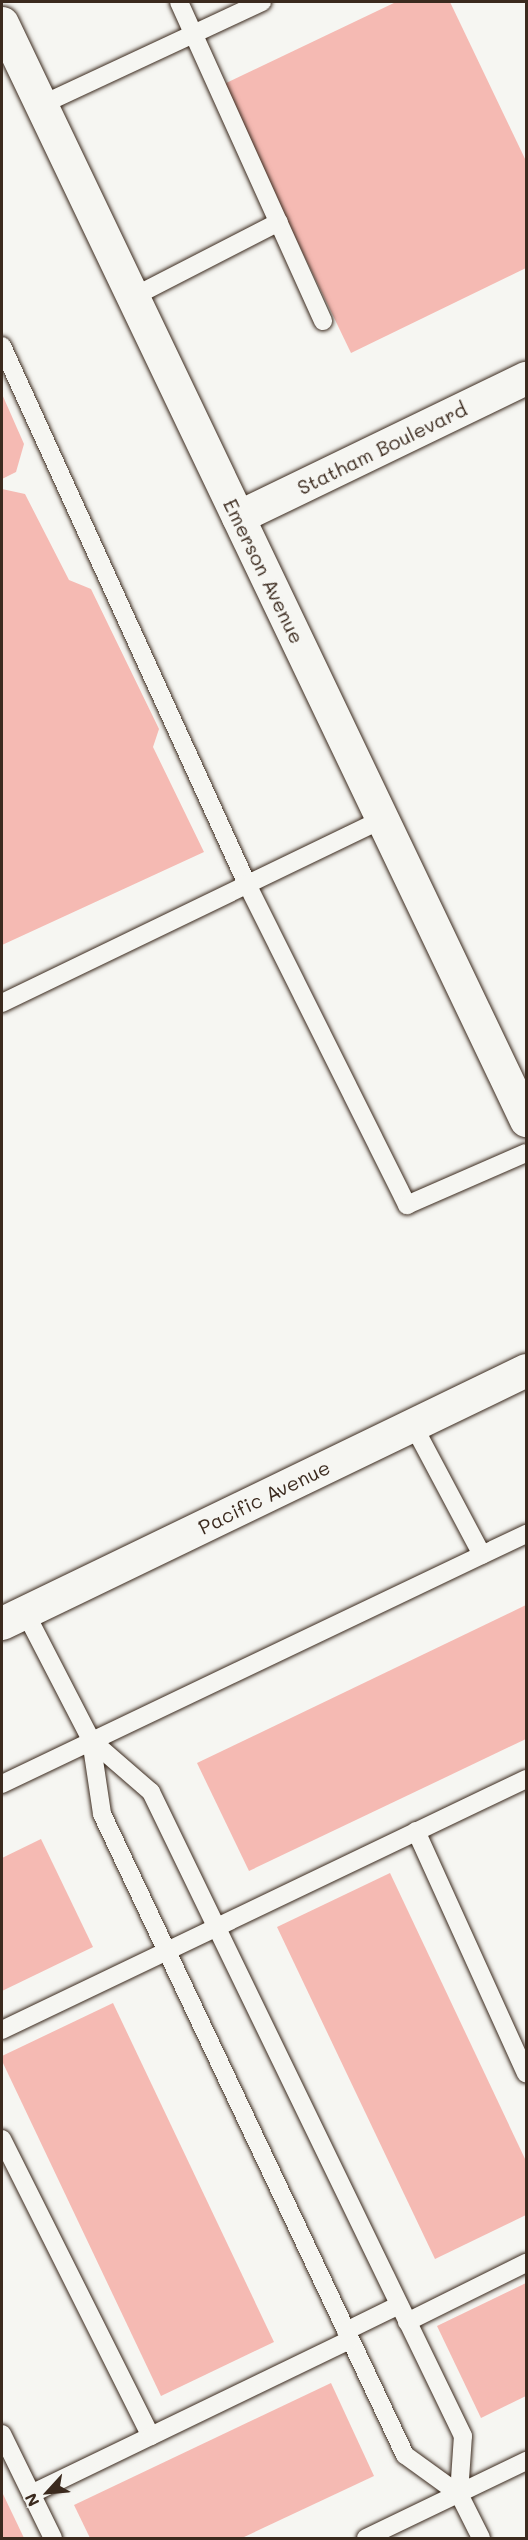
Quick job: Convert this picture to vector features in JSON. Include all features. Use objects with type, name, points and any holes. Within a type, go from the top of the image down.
[{"type":"street","name":"Emerson Avenue","points":[[2,23],[526,1120]]},
{"type":"street","name":"Statham Boulevard","points":[[238,517],[526,378]]},
{"type":"street","name":"Pacific Avenue","points":[[14,1617],[526,1370]]},
{"type":"lane","points":[[179,2],[323,321]]},
{"type":"lane","points":[[41,105],[262,2]]},
{"type":"lane","points":[[133,297],[279,222]]},
{"type":"lane","points":[[2,346],[247,884],[406,1206],[526,1153]]},
{"type":"lane","points":[[2,1003],[382,819]]},
{"type":"lane","points":[[413,1425],[482,1555]]},
{"type":"lane","points":[[2,1784],[526,1534]]},
{"type":"lane","points":[[14,1617],[91,1740],[151,1792],[463,2436],[459,2494]]},
{"type":"lane","points":[[91,1740],[102,1814],[405,2455],[459,2494],[481,2538]]},
{"type":"lane","points":[[2,2030],[526,1779]]},
{"type":"lane","points":[[416,1831],[526,2073]]},
{"type":"lane","points":[[2,2139],[151,2436]]},
{"type":"lane","points":[[407,2322],[526,2263]]},
{"type":"lane","points":[[31,2494],[348,2336],[399,2304]]},
{"type":"lane","points":[[2,2434],[53,2538]]},
{"type":"lane","points":[[366,2538],[526,2461]]},
{"type":"building","points":[[396,2],[450,2],[526,161],[526,268],[351,353],[222,85]]},
{"type":"building","points":[[2,394],[24,444],[16,472],[2,479]]},
{"type":"building","points":[[2,489],[25,494],[69,580],[91,589],[159,729],[153,747],[204,852],[2,945]]},
{"type":"building","points":[[526,1605],[526,1739],[249,1871],[197,1763]]},
{"type":"building","points":[[41,1839],[93,1947],[2,1991],[2,1858]]},
{"type":"building","points":[[390,1873],[526,2161],[526,2215],[435,2259],[277,1927]]},
{"type":"building","points":[[113,2003],[274,2342],[161,2396],[2,2061],[2,2056]]},
{"type":"building","points":[[526,2283],[526,2396],[481,2418],[437,2326]]},
{"type":"building","points":[[331,2383],[374,2476],[242,2538],[90,2538],[74,2505]]},
{"type":"building","points":[[2,2492],[24,2538],[2,2538]]}]
